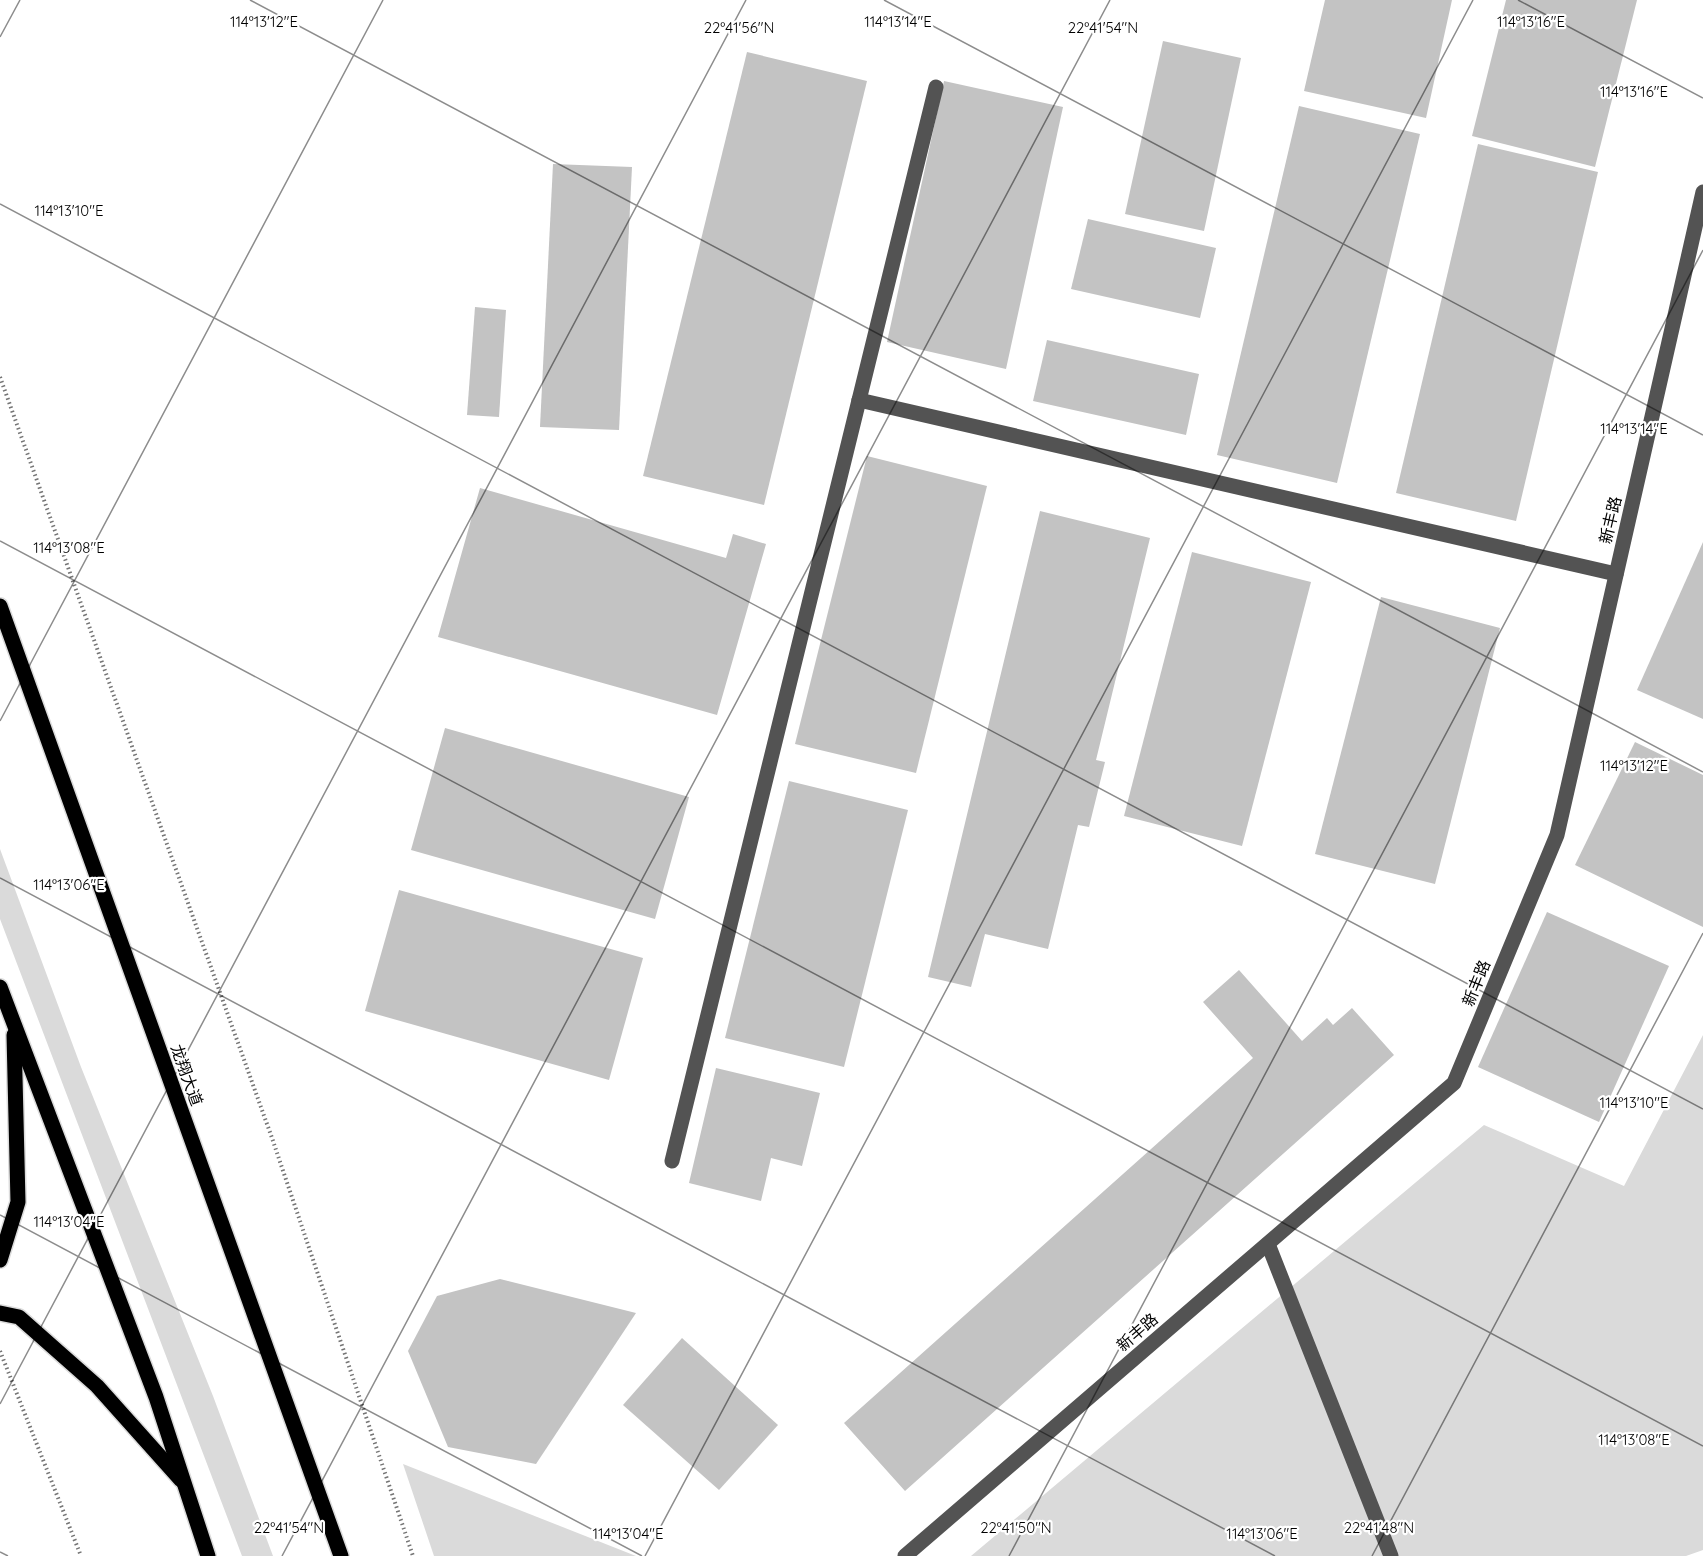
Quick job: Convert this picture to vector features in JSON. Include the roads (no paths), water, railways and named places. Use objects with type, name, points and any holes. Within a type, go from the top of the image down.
[{"type":"main road","name":"龙翔大道","points":[[0,606],[341,1556]]},
{"type":"main road","points":[[0,987],[156,1397],[208,1556]]},
{"type":"main road","points":[[0,1260],[18,1202],[14,1023]]},
{"type":"main road","points":[[0,1313],[19,1317],[97,1386],[186,1485]]},
{"type":"street","points":[[672,1161],[936,87]]},
{"type":"street","name":"新丰路","points":[[905,1556],[1454,1083],[1557,835],[1703,192]]},
{"type":"street","points":[[859,400],[1616,574]]},
{"type":"street","points":[[1268,1244],[1390,1556]]}]
